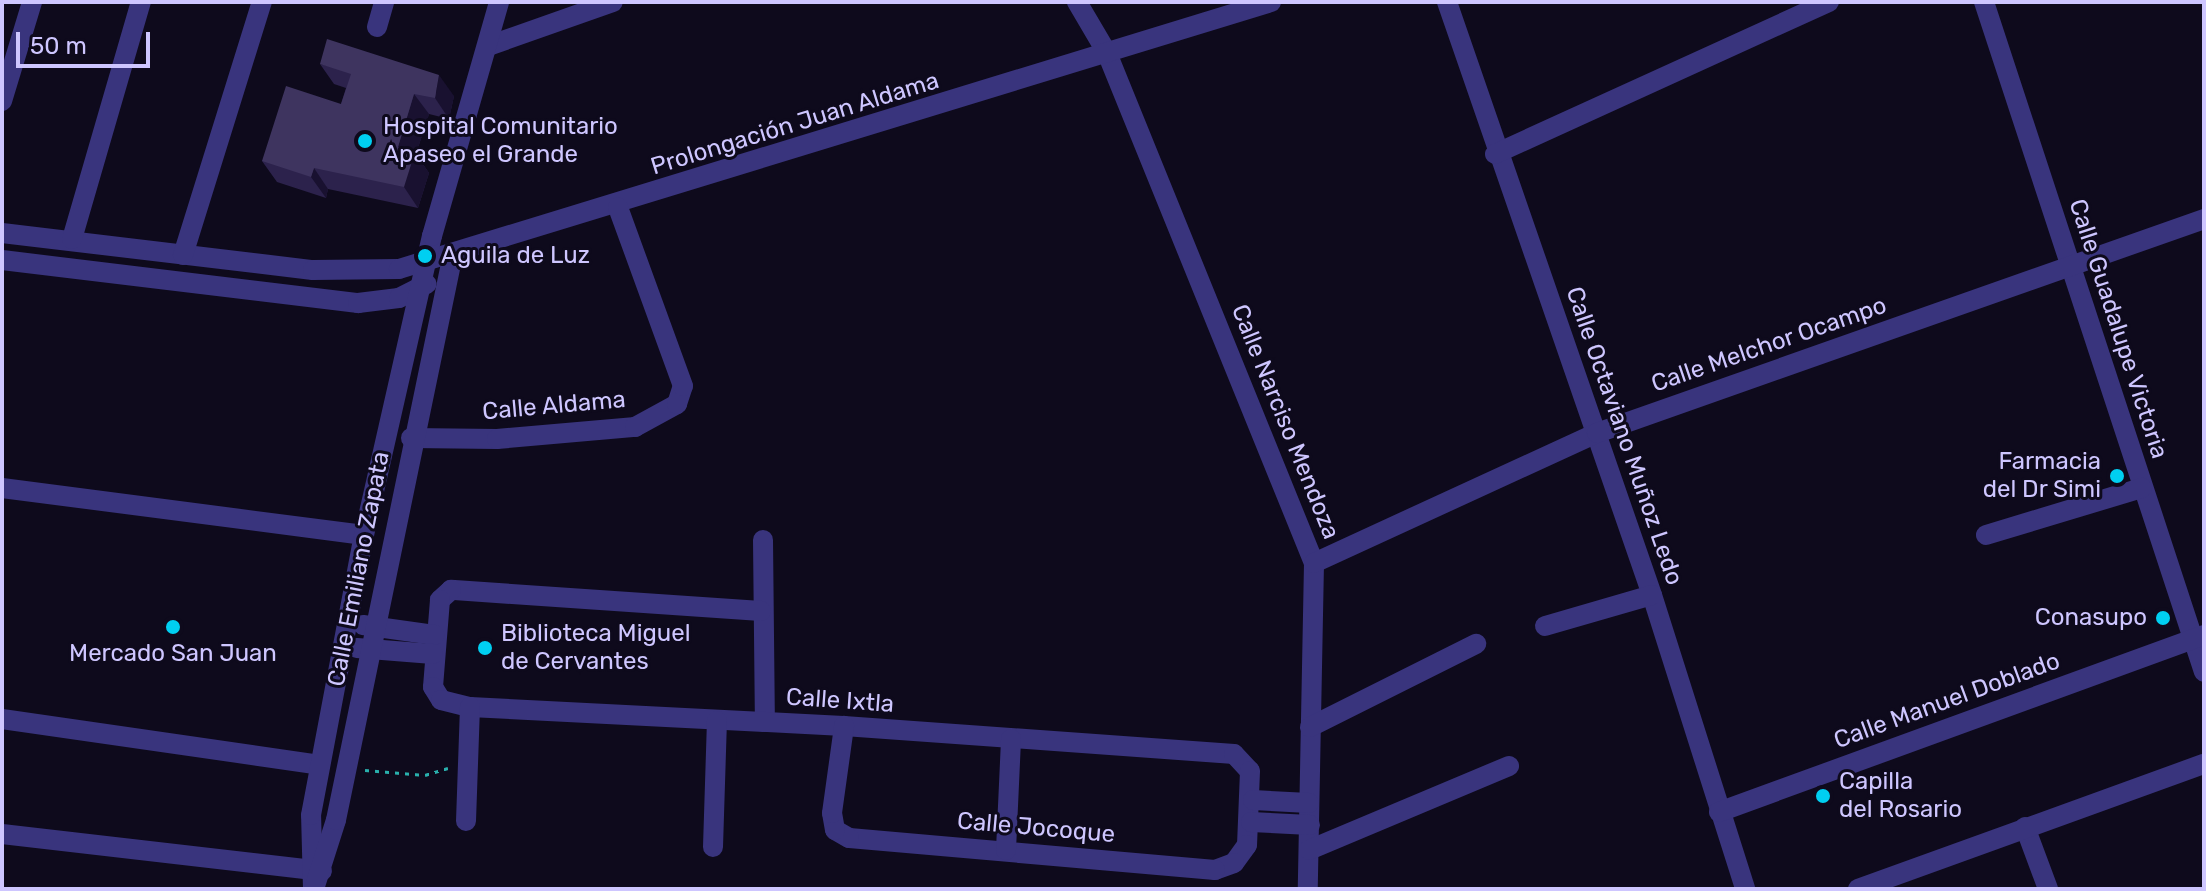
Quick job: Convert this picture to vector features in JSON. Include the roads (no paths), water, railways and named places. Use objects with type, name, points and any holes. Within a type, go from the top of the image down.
[{"type":"street","points":[[2,101],[32,2]]},
{"type":"street","points":[[72,239],[141,2]]},
{"type":"street","points":[[183,255],[262,2]]},
{"type":"street","points":[[377,27],[384,2]]},
{"type":"street","name":"Calle Emiliano Zapata","points":[[314,880],[320,765],[351,624],[364,535],[432,236],[491,45],[499,2]]},
{"type":"street","points":[[491,45],[613,2]]},
{"type":"street","name":"Calle Narciso Mendoza","points":[[1077,2],[1107,53],[1314,563],[1308,889]]},
{"type":"street","name":"Prolongación Juan Aldama","points":[[2,233],[313,270],[452,259],[1271,2]]},
{"type":"street","name":"Calle Octaviano Muñoz Ledo","points":[[1447,2],[1495,154],[1597,433],[1652,595],[1745,889]]},
{"type":"street","points":[[1495,154],[1829,2]]},
{"type":"street","name":"Calle Guadalupe Victoria","points":[[1984,2],[2142,488],[2199,637],[2204,672]]},
{"type":"street","name":"Calle Aldama","points":[[411,438],[623,429],[677,404],[683,386],[618,207]]},
{"type":"street","name":"Calle Melchor Ocampo","points":[[1314,563],[1597,433],[2204,219]]},
{"type":"street","points":[[432,236],[452,259]]},
{"type":"street","name":"Prolongación Juan Aldama","points":[[420,289],[452,259]]},
{"type":"street","name":"Calle Emiliano Zapata","points":[[314,880],[345,768],[411,438],[452,259]]},
{"type":"street","points":[[2,260],[358,303],[420,289]]},
{"type":"street","points":[[2,488],[364,535]]},
{"type":"street","points":[[1986,535],[2142,488]]},
{"type":"street","points":[[763,540],[761,611],[765,722]]},
{"type":"street","points":[[434,644],[440,600],[461,589],[761,611]]},
{"type":"street","points":[[1545,626],[1652,595]]},
{"type":"street","points":[[351,624],[434,644]]},
{"type":"street","name":"Calle Manuel Doblado","points":[[1719,812],[2199,637]]},
{"type":"street","points":[[346,645],[370,651],[434,644]]},
{"type":"street","name":"Calle Ixtla","points":[[434,644],[435,694],[470,707],[844,726],[1244,758],[1253,800]]},
{"type":"street","points":[[1310,727],[1476,644]]},
{"type":"street","points":[[466,821],[470,707]]},
{"type":"street","points":[[2,719],[320,765]]},
{"type":"street","points":[[713,847],[717,721]]},
{"type":"street","name":"Calle Jocoque","points":[[844,726],[835,830],[849,838],[1215,870],[1234,863],[1251,822]]},
{"type":"street","points":[[1006,850],[1011,739]]},
{"type":"street","points":[[1858,889],[2204,764]]},
{"type":"street","points":[[1309,850],[1509,766]]},
{"type":"street","points":[[1309,803],[1253,800],[1251,822],[1310,825]]},
{"type":"street","points":[[2025,827],[2048,889]]},
{"type":"street","points":[[2,834],[314,880]]},
{"type":"place","name":"Hospital Comunitario Apaseo el Grande","points":[[365,141]]},
{"type":"place","name":"Aguila de Luz","points":[[425,256]]},
{"type":"place","name":"Farmacia del Dr Simi","points":[[2117,476]]},
{"type":"place","name":"Conasupo","points":[[2163,618]]},
{"type":"place","name":"Mercado San Juan","points":[[173,627]]},
{"type":"place","name":"Biblioteca Miguel de Cervantes","points":[[485,648]]},
{"type":"place","name":"Capilla del Rosario","points":[[1823,796]]}]
